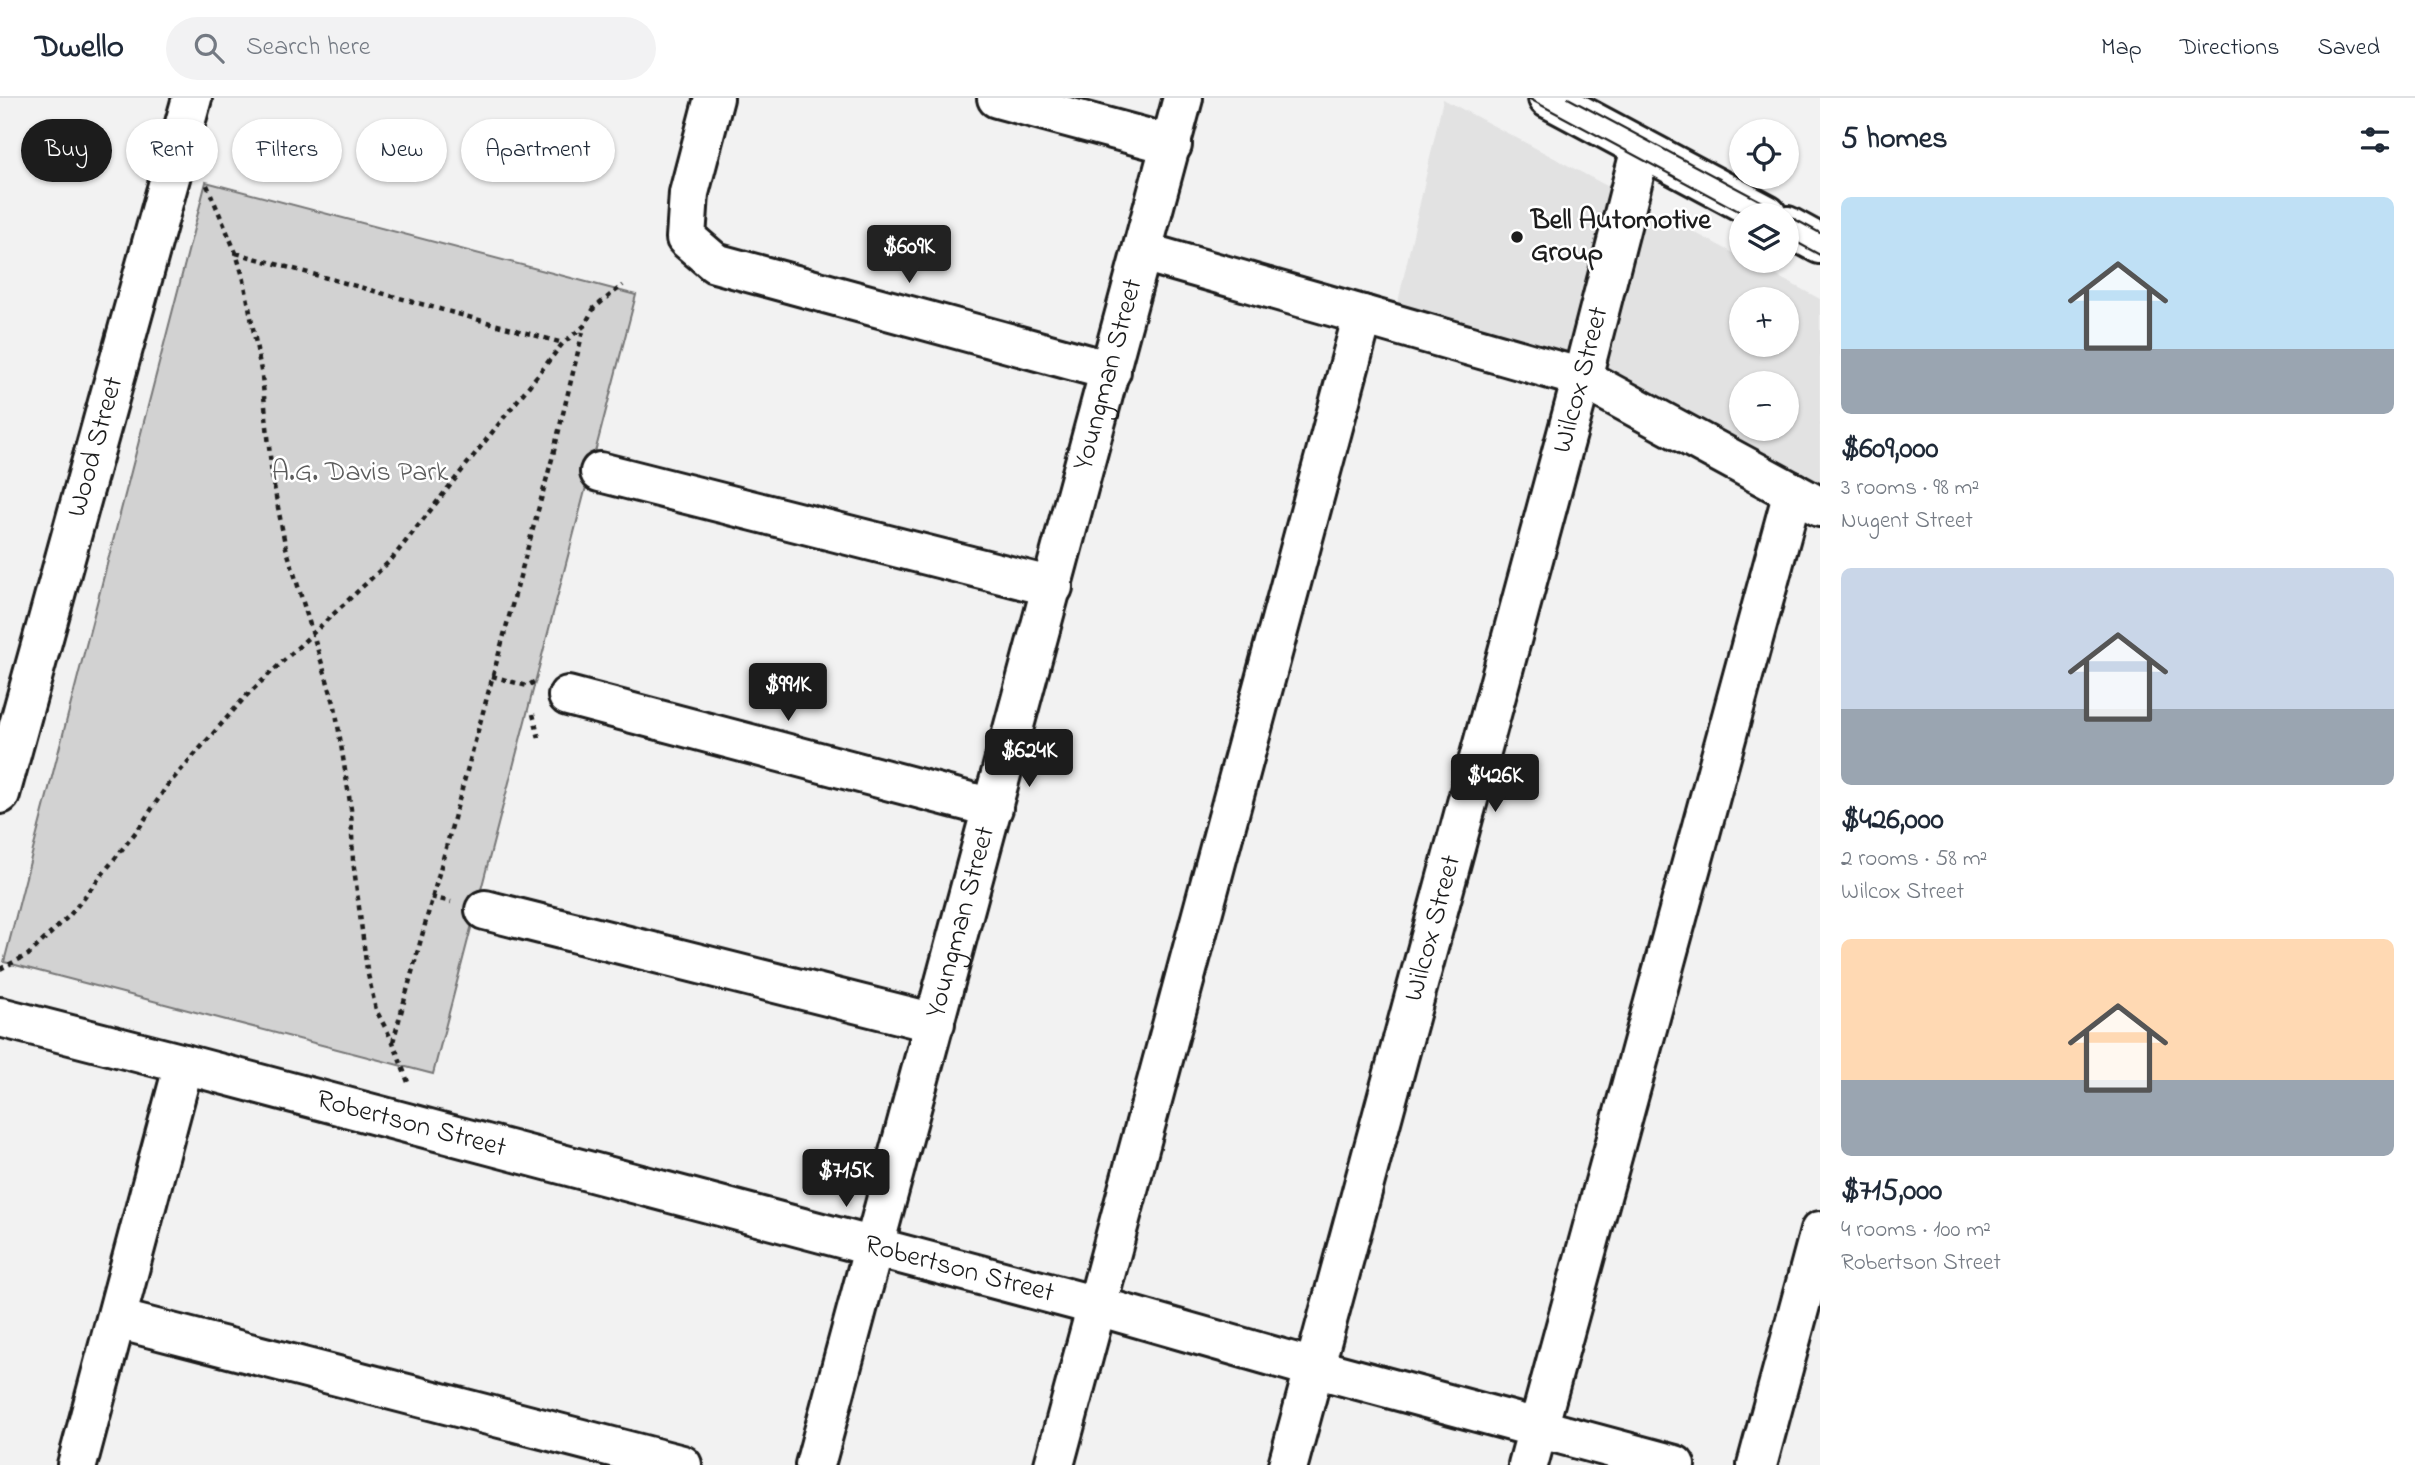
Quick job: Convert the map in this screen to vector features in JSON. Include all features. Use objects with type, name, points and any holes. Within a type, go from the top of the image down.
[{"type":"street","name":"Wood Street","points":[[0,794],[192,98]]},
{"type":"street","points":[[714,98],[688,194],[685,238],[715,263],[1111,370]]},
{"type":"street","points":[[997,98],[1172,145]]},
{"type":"street","name":"Youngman Street","points":[[815,1465],[1183,98]]},
{"type":"street","points":[[1548,98],[1744,203]]},
{"type":"street","name":"Wilcox Street","points":[[1288,1465],[1582,378],[1641,148]]},
{"type":"street","points":[[1799,233],[1820,244]]},
{"type":"street","points":[[1143,252],[1582,378],[1806,500],[1528,1465]]},
{"type":"street","points":[[1054,1465],[1363,315]]},
{"type":"street","points":[[600,472],[1053,587]]},
{"type":"street","points":[[568,696],[993,808]]},
{"type":"street","points":[[485,910],[936,1023]]},
{"type":"street","name":"Robertson Street","points":[[0,1017],[1097,1306],[1314,1368],[1675,1465]]},
{"type":"street","points":[[77,1465],[184,1064]]},
{"type":"street","points":[[1757,1465],[1820,1231]]},
{"type":"street","points":[[117,1319],[682,1465]]},
{"type":"path","points":[[208,185],[236,253],[262,376],[272,476],[285,544],[335,706],[351,808],[353,860],[367,970],[376,1010],[393,1042],[410,1086]]},
{"type":"path","points":[[236,253],[563,342]]},
{"type":"path","points":[[393,1042],[552,459],[584,326],[594,309],[624,285]]},
{"type":"path","points":[[0,969],[28,955],[70,915],[139,828],[167,786],[246,696],[391,560],[563,342],[584,326]]},
{"type":"path","points":[[492,676],[527,686]]},
{"type":"shaded area","points":[[1443,99],[1729,251],[1729,273],[1771,273],[1798,287],[1729,287],[1729,357],[1799,357],[1799,288],[1820,299],[1820,487],[1397,307]]},
{"type":"green space","name":"A.G. Davis Park","points":[[206,182],[636,295],[433,1074],[4,962]]},
{"type":"tram line","points":[[1528,98],[1729,206]]},
{"type":"tram line","points":[[1568,98],[1765,203]]},
{"type":"tram line","points":[[1799,222],[1820,233]]},
{"type":"tram line","points":[[1799,244],[1820,255]]},
{"type":"place","name":"Bell Automotive Group","points":[[1517,237]]}]
